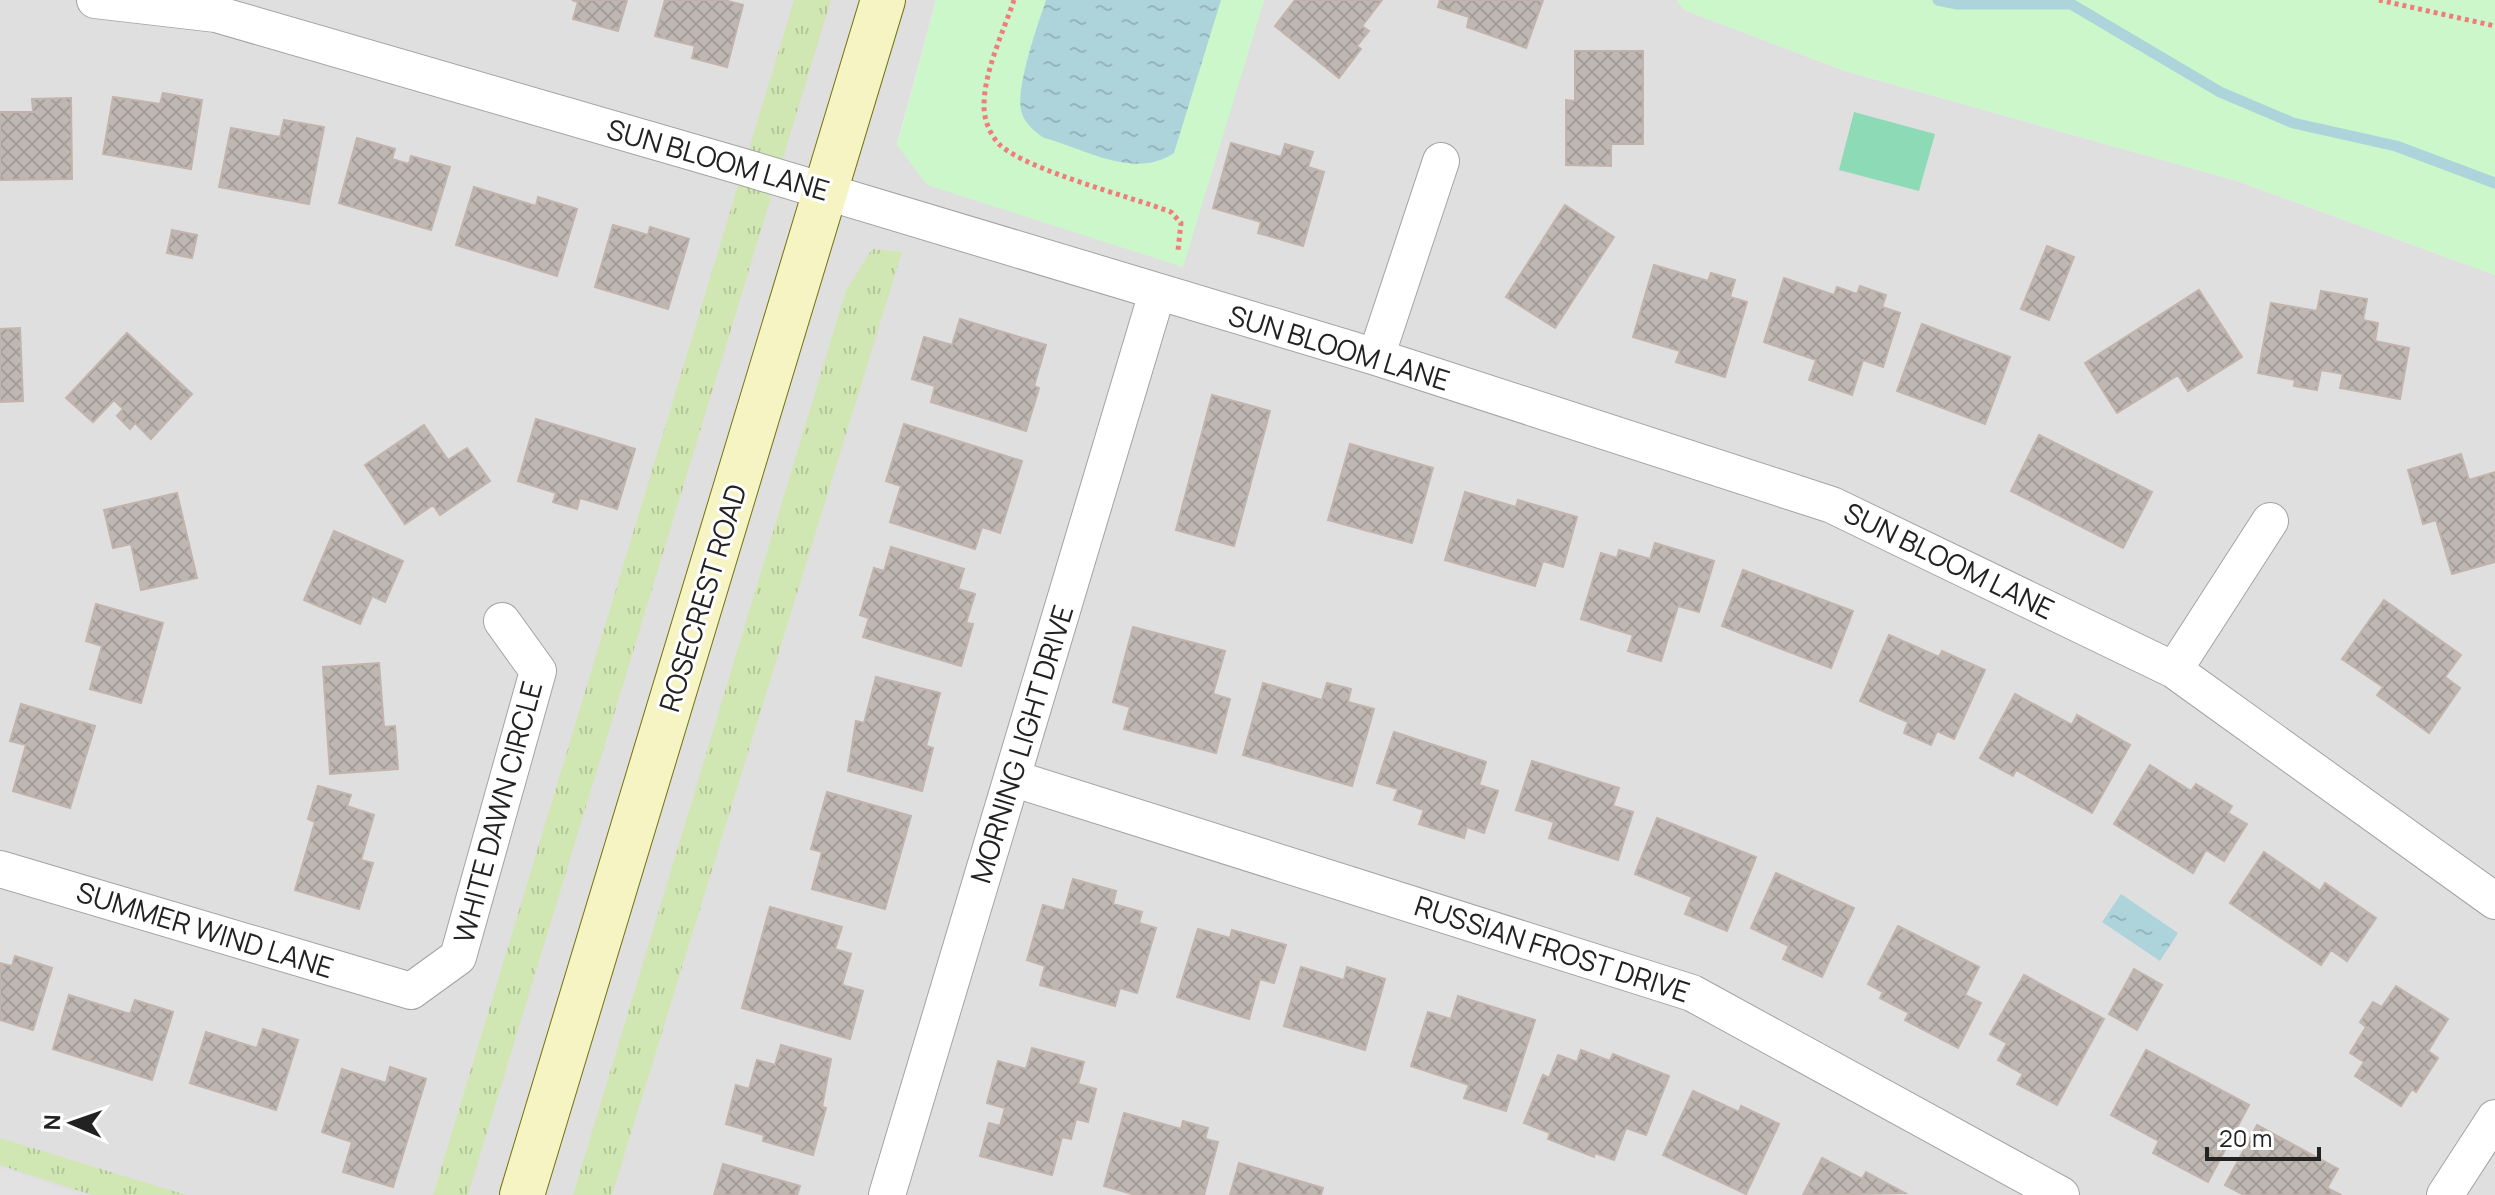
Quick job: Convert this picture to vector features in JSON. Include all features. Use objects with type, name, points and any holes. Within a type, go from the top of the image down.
[{"type":"main road","name":"ROSECREST ROAD","points":[[522,1195],[883,0]]},
{"type":"street","name":"SUN BLOOM LANE","points":[[95,0],[216,14],[826,191],[1376,357],[1832,505],[2174,670],[2495,901]]},
{"type":"street","points":[[1376,357],[1441,161]]},
{"type":"street","name":"MORNING LIGHT DRIVE","points":[[887,1195],[1157,293]]},
{"type":"street","points":[[2174,670],[2270,521]]},
{"type":"street","name":"WHITE DAWN CIRCLE","points":[[411,991],[458,957],[538,671],[502,621]]},
{"type":"street","name":"RUSSIAN FROST DRIVE","points":[[1012,778],[1692,993],[2061,1195]]},
{"type":"street","name":"SUMMER WIND LANE","points":[[0,869],[411,991]]},
{"type":"street","points":[[2445,1195],[2495,1118]]},
{"type":"path","points":[[1014,0],[985,93],[986,121],[992,134],[999,144],[1026,161],[1171,212],[1181,223],[1178,250]]},
{"type":"path","points":[[2379,0],[2495,26]]},
{"type":"shaded area","points":[[0,0],[936,0],[897,144],[1182,267],[1264,0],[1677,0],[1684,10],[1845,71],[2237,181],[2495,275],[2495,1195],[0,1195]]},
{"type":"shaded area","points":[[0,1167],[82,1195],[0,1195]]},
{"type":"green space","points":[[794,0],[831,0],[468,1195],[433,1195]]},
{"type":"green space","points":[[936,0],[1264,0],[1183,267],[927,185],[897,145]]},
{"type":"green space","points":[[1677,0],[2495,0],[2495,275],[2237,181],[1845,71],[1684,10]]},
{"type":"green space","points":[[1854,112],[1935,134],[1919,191],[1839,170]]},
{"type":"green space","points":[[872,249],[902,252],[612,1195],[573,1195],[846,290]]},
{"type":"green space","points":[[0,1138],[186,1195],[92,1195],[0,1165]]},
{"type":"water","points":[[1046,0],[1221,0],[1174,153],[1159,161],[1143,164],[1110,160],[1044,138],[1024,119],[1020,99],[1022,86]]},
{"type":"water","points":[[2121,894],[2178,933],[2160,961],[2102,922]]},
{"type":"building","points":[[572,0],[627,0],[618,31],[573,19],[578,2]]},
{"type":"building","points":[[665,0],[724,0],[743,5],[727,67],[692,58],[695,46],[655,36]]},
{"type":"building","points":[[1295,0],[1382,0],[1362,26],[1369,31],[1357,46],[1361,49],[1339,78],[1275,26]]},
{"type":"building","points":[[1440,0],[1543,0],[1526,48],[1467,27],[1469,17],[1438,7]]},
{"type":"building","points":[[1575,51],[1643,51],[1643,144],[1611,144],[1611,166],[1566,165],[1566,100],[1575,101]]},
{"type":"building","points":[[163,93],[202,100],[191,169],[103,154],[113,97],[160,104]]},
{"type":"building","points":[[71,98],[72,179],[0,180],[0,112],[33,112],[32,99]]},
{"type":"building","points":[[284,120],[324,127],[309,204],[219,187],[231,128],[280,137]]},
{"type":"building","points":[[357,138],[395,149],[392,159],[409,164],[411,156],[450,167],[431,230],[339,203]]},
{"type":"building","points":[[1231,143],[1281,157],[1285,144],[1313,152],[1308,167],[1324,172],[1303,246],[1258,233],[1261,222],[1213,208]]},
{"type":"building","points":[[474,187],[536,206],[538,197],[577,209],[557,276],[456,245]]},
{"type":"building","points":[[1565,205],[1614,237],[1555,328],[1506,297]]},
{"type":"building","points":[[613,225],[648,235],[650,227],[689,239],[668,309],[595,287]]},
{"type":"building","points":[[172,230],[197,235],[192,258],[167,253]]},
{"type":"building","points":[[2047,246],[2074,257],[2049,320],[2021,309]]},
{"type":"building","points":[[1654,265],[1708,281],[1711,273],[1735,280],[1730,297],[1747,302],[1725,377],[1676,362],[1680,351],[1633,337]]},
{"type":"building","points":[[1784,278],[1834,295],[1837,287],[1857,294],[1860,286],[1886,295],[1882,307],[1900,313],[1883,367],[1863,360],[1852,395],[1809,380],[1816,360],[1764,342]]},
{"type":"building","points":[[2199,290],[2242,357],[2188,391],[2178,375],[2117,413],[2085,363]]},
{"type":"building","points":[[2321,291],[2367,299],[2363,320],[2378,323],[2375,341],[2409,348],[2400,399],[2340,388],[2343,374],[2321,370],[2317,390],[2294,386],[2295,380],[2258,373],[2271,303],[2317,311]]},
{"type":"building","points":[[960,319],[1046,345],[1034,386],[1039,388],[1026,431],[931,402],[935,386],[912,379],[924,337],[952,345]]},
{"type":"building","points":[[1922,324],[2010,357],[1985,424],[1897,391]]},
{"type":"building","points":[[20,328],[23,401],[0,402],[0,329]]},
{"type":"building","points":[[127,333],[192,394],[151,439],[135,423],[130,429],[117,416],[123,409],[114,400],[93,422],[66,398]]},
{"type":"building","points":[[1212,395],[1270,411],[1234,546],[1176,530]]},
{"type":"building","points":[[536,419],[635,449],[617,509],[580,498],[577,509],[553,502],[556,493],[518,481]]},
{"type":"building","points":[[904,424],[1022,461],[1000,533],[982,527],[975,549],[890,522],[901,486],[886,481]]},
{"type":"building","points":[[424,425],[448,460],[467,448],[490,481],[440,515],[433,505],[405,524],[365,465]]},
{"type":"building","points":[[2039,435],[2152,492],[2123,548],[2011,491]]},
{"type":"building","points":[[1350,444],[1433,468],[1412,543],[1328,520]]},
{"type":"building","points":[[2461,454],[2469,480],[2495,472],[2495,562],[2452,574],[2436,520],[2423,524],[2408,470]]},
{"type":"building","points":[[1465,492],[1516,507],[1518,500],[1577,517],[1563,567],[1543,561],[1535,586],[1445,560]]},
{"type":"building","points":[[177,493],[197,578],[141,590],[131,544],[113,548],[104,510]]},
{"type":"building","points":[[334,531],[403,561],[385,602],[372,596],[360,624],[304,600]]},
{"type":"building","points":[[1655,543],[1714,561],[1699,612],[1678,606],[1661,661],[1628,651],[1633,635],[1581,619],[1601,553],[1617,558],[1619,550],[1650,559]]},
{"type":"building","points":[[891,547],[964,569],[958,589],[975,594],[966,623],[973,624],[961,666],[863,637],[869,618],[860,615],[874,568],[884,571]]},
{"type":"building","points":[[1743,570],[1853,611],[1831,668],[1722,626]]},
{"type":"building","points":[[2384,600],[2461,655],[2445,677],[2460,688],[2429,733],[2377,695],[2383,687],[2342,659]]},
{"type":"building","points":[[96,604],[163,623],[141,703],[90,689],[102,646],[86,641]]},
{"type":"building","points":[[1133,627],[1225,651],[1213,694],[1230,699],[1216,753],[1124,729],[1130,707],[1113,702]]},
{"type":"building","points":[[1889,635],[1939,657],[1942,651],[1985,670],[1954,739],[1937,731],[1931,745],[1904,733],[1908,722],[1860,701]]},
{"type":"building","points":[[379,663],[384,727],[395,726],[398,769],[330,774],[323,667]]},
{"type":"building","points":[[876,677],[940,693],[926,746],[933,748],[922,791],[848,771],[856,721],[864,723]]},
{"type":"building","points":[[1263,683],[1322,700],[1327,683],[1351,689],[1348,702],[1374,709],[1352,786],[1243,755]]},
{"type":"building","points":[[2015,694],[2072,725],[2077,715],[2130,745],[2092,813],[2016,770],[2013,776],[1980,758]]},
{"type":"building","points":[[21,704],[95,726],[70,808],[13,791],[26,745],[10,741]]},
{"type":"building","points":[[1394,732],[1486,762],[1479,785],[1498,791],[1484,833],[1467,827],[1464,838],[1419,824],[1424,810],[1394,800],[1398,789],[1377,783]]},
{"type":"building","points":[[1532,761],[1619,788],[1613,806],[1633,812],[1618,860],[1549,838],[1554,822],[1516,810]]},
{"type":"building","points":[[2150,765],[2191,791],[2196,784],[2232,806],[2228,813],[2247,824],[2224,861],[2206,850],[2193,873],[2114,824]]},
{"type":"building","points":[[318,786],[351,795],[347,806],[374,815],[361,860],[373,863],[359,909],[295,890],[315,822],[308,819]]},
{"type":"building","points":[[827,792],[911,816],[885,909],[812,889],[822,852],[811,849]]},
{"type":"building","points":[[1657,818],[1756,857],[1727,931],[1685,914],[1692,897],[1635,874]]},
{"type":"building","points":[[2264,852],[2320,891],[2325,883],[2376,918],[2347,961],[2331,950],[2321,965],[2230,903]]},
{"type":"building","points":[[1776,873],[1854,908],[1822,977],[1783,959],[1789,946],[1751,928]]},
{"type":"building","points":[[1073,879],[1116,891],[1113,904],[1142,912],[1139,923],[1156,928],[1137,993],[1120,988],[1115,1006],[1040,985],[1045,966],[1027,960],[1043,905],[1064,911]]},
{"type":"building","points":[[770,907],[842,927],[835,949],[851,954],[842,985],[863,991],[850,1039],[742,1008]]},
{"type":"building","points":[[1898,926],[1979,967],[1965,995],[1981,1003],[1958,1048],[1905,1020],[1909,1013],[1880,998],[1883,992],[1868,984]]},
{"type":"building","points":[[1198,929],[1230,938],[1232,930],[1286,945],[1274,983],[1260,979],[1249,1019],[1177,997]]},
{"type":"building","points":[[15,956],[52,968],[33,1030],[0,1020],[0,963],[12,966]]},
{"type":"building","points":[[1301,967],[1344,980],[1347,967],[1385,979],[1365,1050],[1284,1026]]},
{"type":"building","points":[[2134,969],[2162,985],[2137,1030],[2109,1014]]},
{"type":"building","points":[[2024,975],[2104,1019],[2057,1105],[2017,1084],[2023,1074],[1998,1060],[2007,1043],[1990,1034]]},
{"type":"building","points":[[2396,986],[2448,1019],[2428,1051],[2438,1058],[2416,1092],[2412,1089],[2401,1106],[2355,1076],[2364,1062],[2350,1053],[2366,1027],[2360,1022],[2373,1002],[2382,1007]]},
{"type":"building","points":[[69,995],[130,1014],[135,1000],[173,1012],[152,1080],[53,1049]]},
{"type":"building","points":[[1458,996],[1535,1020],[1506,1111],[1464,1098],[1469,1085],[1411,1066],[1428,1012],[1451,1019]]},
{"type":"building","points":[[263,1029],[298,1040],[276,1110],[190,1083],[206,1032],[257,1048]]},
{"type":"building","points":[[781,1045],[831,1059],[822,1107],[826,1108],[813,1155],[763,1141],[764,1135],[726,1124],[736,1085],[749,1089],[757,1060],[775,1065]]},
{"type":"building","points":[[1032,1048],[1084,1062],[1078,1084],[1096,1089],[1088,1122],[1076,1119],[1071,1139],[1062,1137],[1052,1175],[980,1156],[989,1123],[1000,1126],[1005,1108],[987,1103],[998,1061],[1026,1069]]},
{"type":"building","points":[[1581,1050],[1610,1061],[1613,1054],[1669,1076],[1646,1135],[1626,1128],[1614,1160],[1595,1153],[1594,1157],[1548,1139],[1550,1133],[1524,1123],[1543,1075],[1549,1078],[1558,1055],[1577,1062]]},
{"type":"building","points":[[2146,1050],[2249,1105],[2208,1182],[2153,1153],[2159,1141],[2111,1115]]},
{"type":"building","points":[[390,1067],[426,1079],[393,1187],[343,1172],[352,1142],[322,1132],[342,1069],[386,1083]]},
{"type":"building","points":[[1693,1091],[1739,1112],[1741,1106],[1779,1124],[1746,1194],[1663,1155]]},
{"type":"building","points":[[1124,1113],[1181,1129],[1183,1121],[1208,1128],[1205,1139],[1218,1142],[1204,1195],[1136,1195],[1104,1186]]},
{"type":"building","points":[[2257,1125],[2338,1169],[2327,1188],[2341,1195],[2244,1195],[2225,1185]]},
{"type":"building","points":[[1822,1158],[1862,1179],[1866,1172],[1905,1193],[1803,1195]]},
{"type":"building","points":[[1239,1163],[1323,1188],[1321,1195],[1230,1195]]},
{"type":"building","points":[[723,1164],[800,1186],[797,1195],[714,1195]]},
{"type":"waterway","points":[[1938,0],[1957,4],[2071,4],[2220,92],[2293,123],[2396,146],[2495,183]]}]
